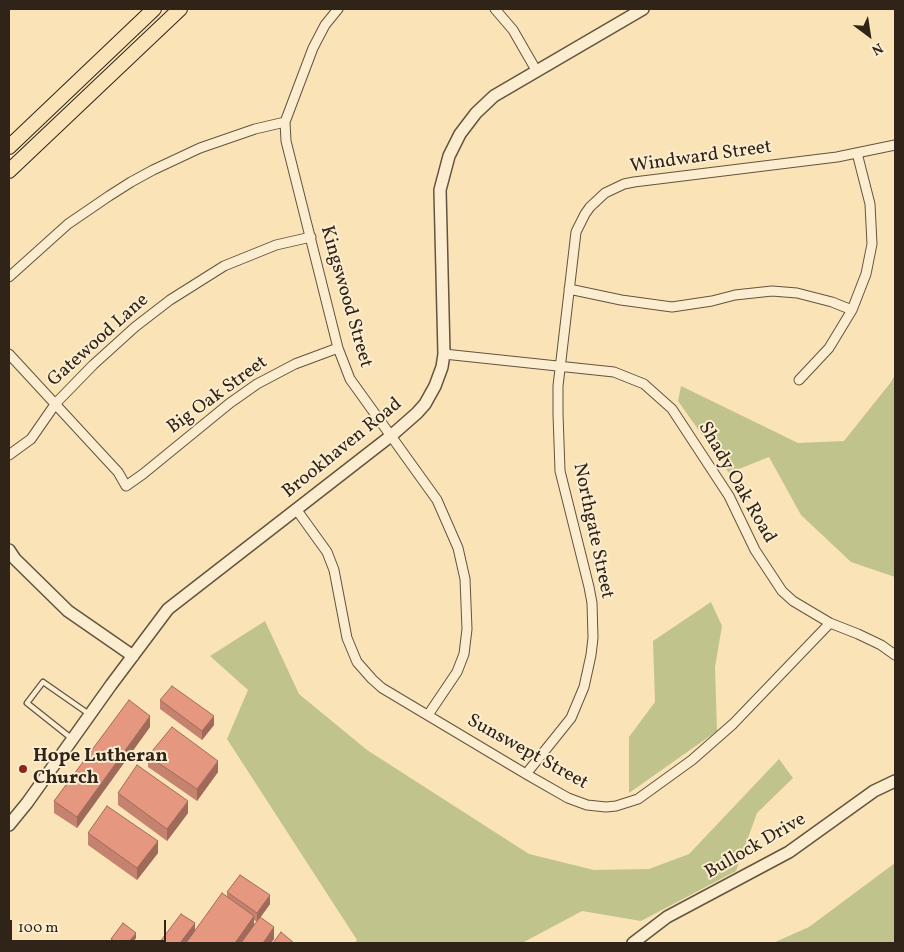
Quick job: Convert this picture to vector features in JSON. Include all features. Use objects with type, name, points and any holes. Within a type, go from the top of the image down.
[{"type":"main road","points":[[9,147],[154,9]]},
{"type":"main road","points":[[9,171],[180,9]]},
{"type":"street","name":"Kingswood Street","points":[[338,9],[325,25],[314,48],[285,122],[286,140],[338,348],[350,379],[437,500],[458,548],[465,579],[467,629],[464,654],[457,672],[428,715]]},
{"type":"street","points":[[495,9],[513,30],[536,70]]},
{"type":"street","name":"Brookhaven Road","points":[[9,825],[168,609],[392,435],[425,404],[435,386],[442,367],[444,354],[440,190],[445,167],[460,134],[476,113],[494,96],[643,9]]},
{"type":"street","points":[[9,277],[68,224],[138,178],[200,148],[255,129],[285,122]]},
{"type":"street","name":"Windward Street","points":[[561,366],[576,232],[590,207],[612,190],[634,182],[857,154],[895,145]]},
{"type":"street","points":[[799,380],[829,348],[852,310],[866,274],[872,244],[870,204],[857,154]]},
{"type":"street","name":"Gatewood Lane","points":[[9,456],[31,439],[56,403],[93,365],[125,336],[170,300],[224,266],[276,246],[311,237]]},
{"type":"street","points":[[569,289],[621,300],[672,307],[712,301],[735,295],[772,291],[797,293],[832,302],[852,310]]},
{"type":"street","name":"Big Oak Street","points":[[56,403],[118,472],[126,486],[230,403],[257,384],[295,364],[338,348]]},
{"type":"street","points":[[9,354],[56,403]]},
{"type":"street","name":"Shady Oak Road","points":[[444,354],[614,372],[644,384],[672,409],[729,496],[755,550],[782,592],[793,601],[830,623],[866,638],[895,655]]},
{"type":"street","name":"Northgate Street","points":[[526,774],[571,718],[584,687],[590,663],[593,638],[589,586],[560,471],[558,386],[561,366]]},
{"type":"street","name":"Sunswept Street","points":[[296,509],[327,552],[334,570],[347,638],[357,662],[372,679],[382,688],[526,774],[568,798],[587,805],[601,807],[616,806],[638,799],[692,760],[733,724],[830,623]]},
{"type":"street","points":[[9,550],[15,559],[68,611],[134,656]]},
{"type":"street","name":"Bullock Drive","points":[[633,943],[667,918],[789,852],[874,791],[895,781]]},
{"type":"lane","points":[[72,739],[27,703],[43,682],[90,714]]},
{"type":"green space","points":[[895,375],[895,577],[851,562],[801,515],[769,457],[729,473],[678,401],[681,386],[798,443],[844,441]]},
{"type":"green space","points":[[711,602],[722,626],[715,667],[717,731],[629,793],[629,737],[655,702],[653,641]]},
{"type":"green space","points":[[265,621],[299,694],[367,750],[529,854],[594,870],[649,869],[689,854],[779,759],[793,778],[757,813],[736,871],[641,921],[582,911],[522,943],[355,943],[357,940],[227,739],[248,690],[210,656]]},
{"type":"green space","points":[[895,863],[895,943],[773,943],[809,927]]},
{"type":"building","points":[[172,686],[214,716],[202,731],[160,700]]},
{"type":"building","points":[[129,700],[150,716],[77,817],[54,801]]},
{"type":"building","points":[[172,727],[218,761],[197,789],[148,756]]},
{"type":"building","points":[[137,765],[188,801],[167,829],[118,793]]},
{"type":"building","points":[[107,806],[158,841],[137,868],[88,833]]},
{"type":"building","points":[[240,875],[270,895],[257,913],[227,892]]},
{"type":"building","points":[[222,893],[254,916],[235,943],[186,943]]},
{"type":"building","points":[[181,914],[195,923],[180,943],[159,943]]},
{"type":"building","points":[[260,917],[274,927],[263,943],[241,943]]},
{"type":"building","points":[[123,923],[136,933],[128,943],[117,943],[111,939]]},
{"type":"building","points":[[281,932],[294,943],[273,943]]},
{"type":"place","name":"Hope Lutheran Church","points":[[23,769]]}]
